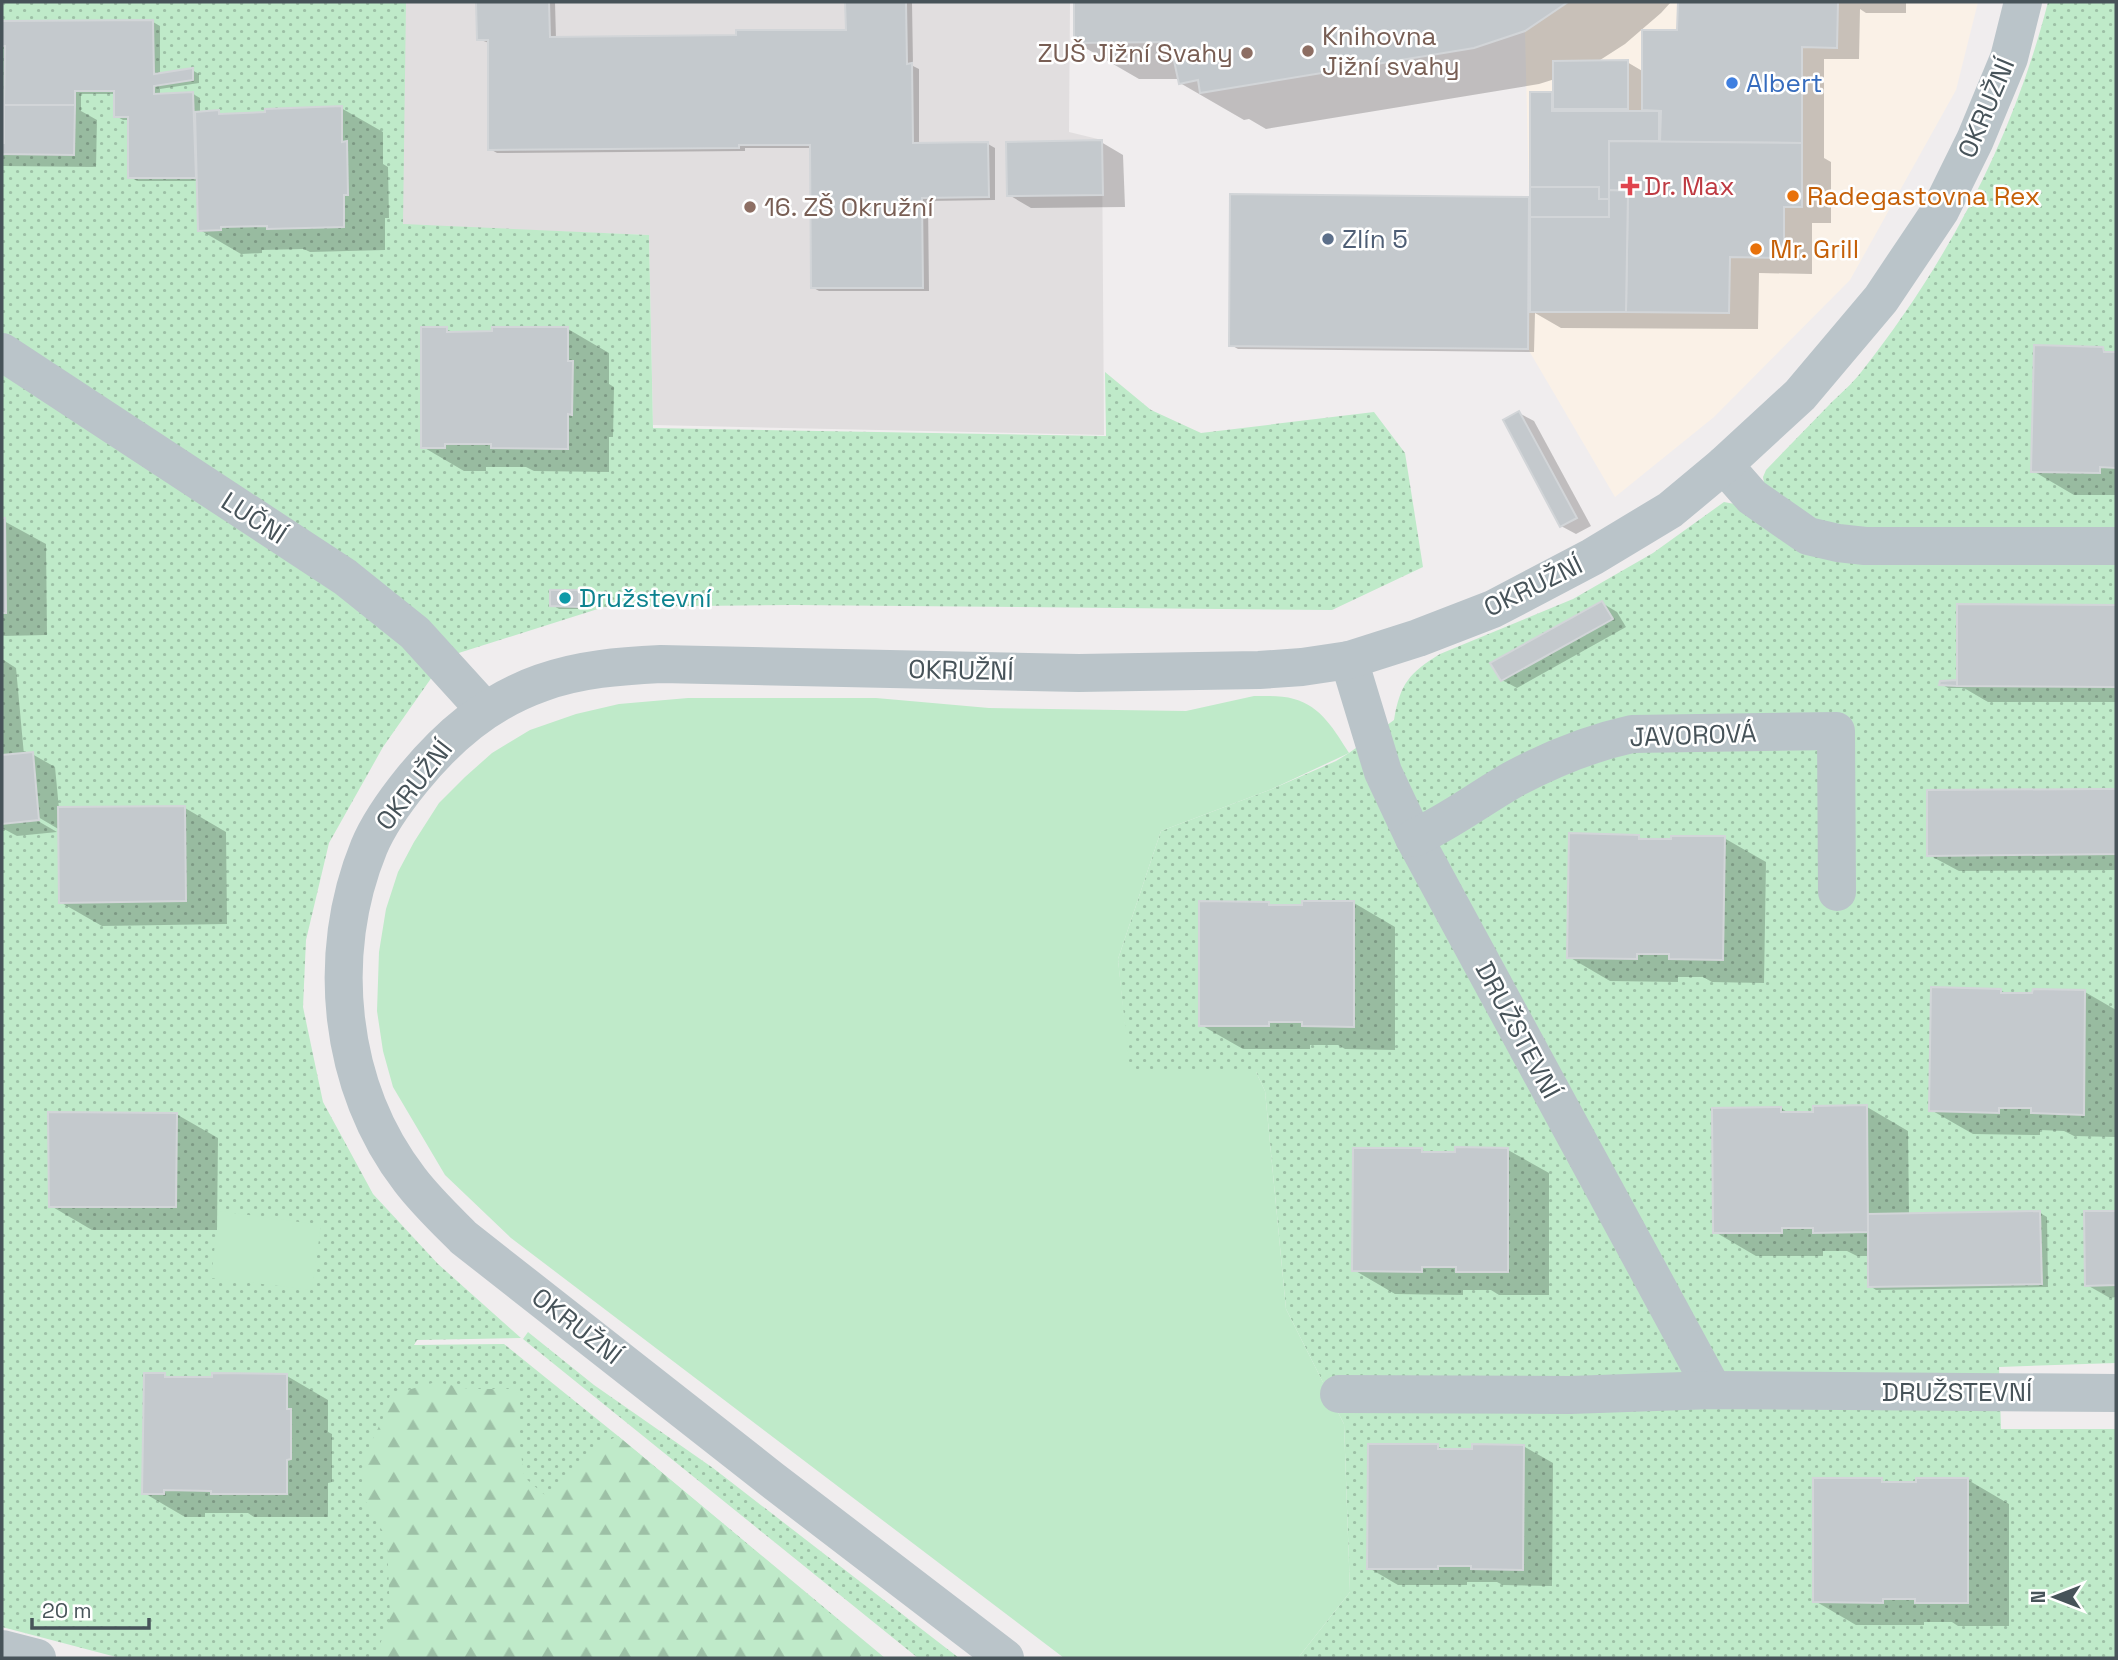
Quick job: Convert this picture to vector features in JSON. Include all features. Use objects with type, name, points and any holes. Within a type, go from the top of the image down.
[{"type":"street","name":"OKRUŽNÍ","points":[[1006,1658],[771,1479],[464,1238],[434,1209],[408,1178],[390,1150],[360,1084],[349,1044],[344,1001],[348,913],[370,845],[385,816],[431,756],[466,723],[485,710],[540,683],[569,674],[661,664],[1079,673],[1302,667],[1349,660],[1418,638],[1493,609],[1580,564],[1670,510],[1800,395],[1881,299],[1940,211],[1975,140],[2009,58],[2023,2]]},
{"type":"street","name":"LUČNÍ","points":[[2,352],[345,577],[415,633],[485,710]]},
{"type":"street","points":[[1724,465],[1752,497],[1808,536],[1838,543],[1865,546],[2116,545]]},
{"type":"street","name":"DRUŽSTEVNÍ","points":[[1349,660],[1383,772],[1414,838],[1713,1390]]},
{"type":"street","name":"JAVOROVÁ","points":[[1414,838],[1436,828],[1513,780],[1603,740],[1632,734],[1836,731],[1837,892]]},
{"type":"street","name":"DRUŽSTEVNÍ","points":[[1339,1394],[1570,1395],[1713,1390],[2116,1393]]},
{"type":"street","points":[[2,1649],[37,1658]]},
{"type":"shaded area","name":"16. ZŠ Okružní","points":[[403,2],[1070,2],[1069,132],[1102,140],[1104,435],[653,425],[649,235],[396,225]]},
{"type":"shaded area","points":[[1565,2],[1978,2],[1956,90],[1850,280],[1714,417],[1615,497],[1528,349],[1529,197],[1525,31]]},
{"type":"green space","points":[[2,2],[406,2],[403,224],[649,235],[653,428],[1106,436],[1105,372],[1151,410],[1201,433],[1374,412],[1405,453],[1423,567],[1332,610],[793,605],[604,607],[446,657],[383,747],[329,843],[306,940],[303,1007],[323,1102],[373,1194],[438,1264],[521,1338],[417,1340],[414,1345],[504,1344],[885,1658],[120,1658],[2,1627]]},
{"type":"green space","points":[[2048,2],[2116,2],[2116,1363],[1999,1367],[2001,1429],[2116,1429],[2116,1658],[1298,1658],[1350,1592],[1344,1424],[1286,1309],[1265,1091],[1256,1072],[1129,1072],[1118,959],[1161,831],[1272,789],[1336,761],[1394,720],[1403,688],[1413,674],[1429,661],[1573,599],[1653,553],[1724,502],[1740,505],[1764,483],[1766,470],[1862,371],[1923,286],[1950,242],[1997,149],[2017,101]]},
{"type":"green space","points":[[1254,696],[1274,696],[1304,702],[1320,713],[1349,753],[1272,789],[1161,831],[1118,959],[1130,1072],[1256,1072],[1265,1091],[1286,1309],[1344,1424],[1350,1592],[1298,1658],[1064,1658],[511,1238],[445,1175],[393,1087],[383,1051],[377,1011],[379,952],[386,909],[398,872],[439,803],[492,753],[530,730],[576,714],[619,704],[688,698],[876,698],[989,708],[1186,711]]},
{"type":"green space","points":[[219,1211],[321,1225],[312,1290],[211,1278]]},
{"type":"green space","points":[[528,1332],[594,1385],[713,1468],[959,1658],[918,1658],[523,1339]]},
{"type":"green space","points":[[436,1382],[469,1389],[518,1389],[524,1477],[546,1496],[607,1441],[618,1436],[875,1651],[856,1658],[375,1658],[390,1617],[387,1539],[361,1493],[365,1455],[383,1418],[390,1395]]},
{"type":"building","points":[[476,2],[549,2],[550,37],[736,35],[736,30],[846,30],[845,2],[906,2],[907,64],[912,63],[913,143],[988,142],[989,197],[922,198],[923,288],[811,288],[810,145],[488,150],[488,40],[477,40]]},
{"type":"building","points":[[1074,2],[1568,2],[1525,31],[1474,48],[1200,93],[1198,80],[1179,84],[1170,42],[1074,43]]},
{"type":"building","points":[[1678,2],[1838,2],[1837,48],[1802,47],[1802,143],[1660,142],[1661,111],[1642,110],[1642,30],[1677,30]]},
{"type":"building","points":[[153,20],[154,74],[193,68],[193,80],[154,86],[154,94],[193,92],[196,178],[128,178],[128,117],[114,117],[114,91],[75,91],[75,105],[4,105],[5,46],[2,46],[2,21]]},
{"type":"building","points":[[1628,60],[1628,109],[1553,109],[1553,61]]},
{"type":"building","points":[[1530,92],[1552,92],[1552,111],[1659,111],[1659,141],[1609,141],[1609,199],[1599,199],[1599,187],[1530,187]]},
{"type":"building","points":[[4,105],[75,105],[74,155],[2,154]]},
{"type":"building","points":[[342,106],[342,142],[347,141],[348,195],[344,195],[344,227],[221,227],[221,230],[198,231],[195,112],[219,110],[219,114]]},
{"type":"building","points":[[1102,140],[1103,195],[1007,196],[1006,142]]},
{"type":"building","points":[[1609,141],[1802,143],[1802,207],[1784,207],[1784,258],[1730,257],[1729,313],[1626,312],[1628,191],[1609,190]]},
{"type":"building","points":[[1530,187],[1599,187],[1599,199],[1609,199],[1609,217],[1530,217]]},
{"type":"building","points":[[1609,190],[1628,191],[1626,312],[1530,312],[1530,217],[1609,217]]},
{"type":"building","points":[[1230,194],[1529,197],[1528,349],[1229,346]]},
{"type":"building","points":[[421,327],[447,327],[447,332],[492,331],[492,327],[568,327],[568,361],[573,361],[568,449],[491,448],[491,444],[445,444],[445,448],[421,448]]},
{"type":"building","points":[[2034,345],[2103,347],[2104,352],[2116,352],[2116,468],[2100,467],[2100,473],[2031,472]]},
{"type":"building","points":[[1519,411],[1577,518],[1560,527],[1503,420]]},
{"type":"building","points":[[2,518],[5,518],[6,613],[2,613]]},
{"type":"building","name":"Družstevní","points":[[550,590],[579,590],[579,607],[550,606]]},
{"type":"building","points":[[1602,601],[1613,619],[1501,681],[1490,663]]},
{"type":"building","points":[[1957,604],[2116,605],[2116,687],[1957,686]]},
{"type":"building","points":[[1957,680],[1957,686],[1939,685],[1940,681]]},
{"type":"building","points":[[33,752],[39,820],[2,824],[2,755]]},
{"type":"building","points":[[2116,789],[2116,854],[1927,856],[1927,790]]},
{"type":"building","points":[[185,806],[186,901],[59,903],[58,807]]},
{"type":"building","points":[[1569,833],[1639,835],[1639,839],[1725,836],[1723,960],[1669,959],[1669,954],[1637,954],[1637,959],[1567,958]]},
{"type":"building","points":[[1199,901],[1302,905],[1302,901],[1354,901],[1354,1027],[1302,1026],[1302,1022],[1269,1022],[1269,1026],[1199,1026]]},
{"type":"building","points":[[1931,987],[2001,989],[2001,993],[2032,993],[2033,989],[2085,990],[2084,1115],[2031,1113],[2031,1108],[1999,1108],[1999,1113],[1929,1111]]},
{"type":"building","points":[[1867,1105],[1868,1232],[1813,1233],[1813,1228],[1782,1228],[1782,1233],[1713,1233],[1712,1108],[1781,1107],[1781,1112],[1813,1112],[1813,1106]]},
{"type":"building","points":[[48,1112],[177,1113],[176,1207],[49,1207]]},
{"type":"building","points":[[1455,1147],[1508,1148],[1508,1272],[1456,1272],[1456,1267],[1422,1267],[1422,1272],[1352,1271],[1353,1148],[1422,1148],[1422,1152],[1455,1152]]},
{"type":"building","points":[[2040,1211],[2042,1284],[1868,1287],[1868,1214]]},
{"type":"building","points":[[2084,1211],[2116,1211],[2116,1285],[2085,1286]]},
{"type":"building","points":[[144,1373],[165,1373],[165,1377],[212,1377],[212,1373],[287,1374],[287,1409],[291,1409],[291,1459],[287,1460],[287,1494],[211,1494],[211,1491],[164,1490],[164,1494],[142,1494]]},
{"type":"building","points":[[1368,1444],[1438,1444],[1438,1449],[1472,1449],[1472,1444],[1524,1445],[1523,1570],[1471,1569],[1471,1566],[1367,1569]]},
{"type":"building","points":[[1813,1478],[1882,1478],[1882,1482],[1916,1482],[1916,1478],[1968,1478],[1968,1603],[1915,1603],[1915,1599],[1883,1599],[1883,1603],[1813,1602]]},
{"type":"place","name":"Knihovna Jižní svahy","points":[[1308,51]]},
{"type":"place","name":"ZUŠ Jižní Svahy","points":[[1247,53]]},
{"type":"place","name":"Albert","points":[[1732,83]]},
{"type":"place","name":"Dr. Max","points":[[1630,186]]},
{"type":"place","name":"Radegastovna Rex","points":[[1793,196]]},
{"type":"place","name":"16. ZŠ Okružní","points":[[750,207]]},
{"type":"place","name":"Zlín 5","points":[[1328,239]]},
{"type":"place","name":"Mr. Grill","points":[[1756,249]]},
{"type":"place","name":"Družstevní","points":[[565,598]]}]
